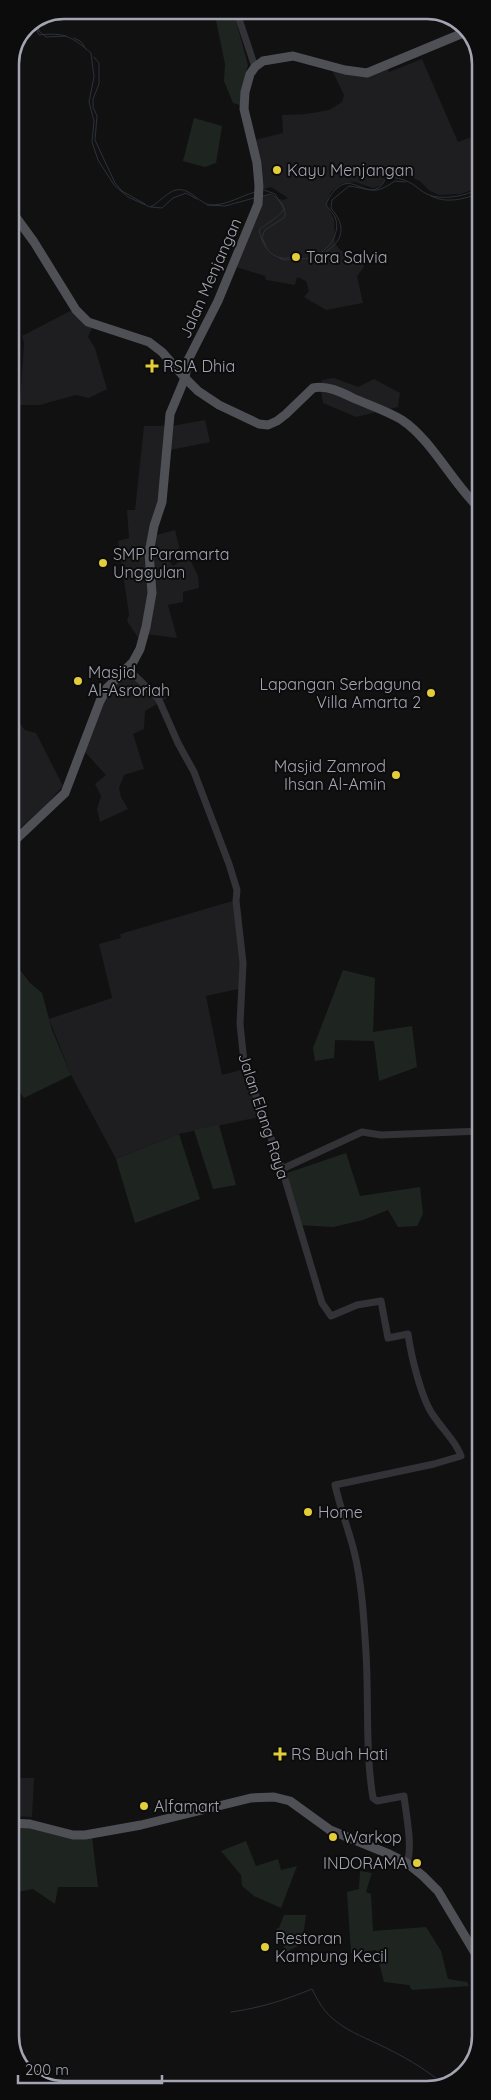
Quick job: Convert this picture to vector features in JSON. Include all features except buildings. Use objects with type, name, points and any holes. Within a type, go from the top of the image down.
[{"type":"main road","points":[[255,67],[263,62],[293,56],[345,70],[367,73],[461,34]]},
{"type":"main road","name":"Jalan Menjangan","points":[[19,836],[64,793],[100,701],[107,688],[133,662],[140,649],[152,593],[150,542],[162,502],[170,414],[185,378],[188,360],[218,301],[257,209],[259,194],[257,163],[244,109],[245,92],[250,74],[255,67]]},
{"type":"main road","points":[[19,221],[76,310],[88,322],[148,342],[162,352],[185,378],[219,405],[259,424],[268,425],[277,421],[313,388],[319,387],[335,390],[402,420],[414,431],[472,500]]},
{"type":"main road","points":[[19,1823],[30,1824],[73,1835],[93,1834],[141,1825],[224,1803],[251,1798],[274,1797],[290,1801],[330,1830],[407,1864],[423,1876],[438,1891],[472,1947]]},
{"type":"street","points":[[239,19],[255,67]]},
{"type":"street","name":"Jalan Elang Raya","points":[[127,668],[159,700],[178,743],[194,772],[237,890],[236,901],[243,963],[240,1024],[242,1056],[282,1169],[322,1303],[331,1316],[357,1305],[381,1301],[388,1338],[408,1334],[412,1357],[431,1414],[458,1448],[462,1456],[434,1464],[335,1485],[340,1508],[354,1551],[361,1598],[367,1665],[367,1750],[373,1798],[377,1800],[404,1796],[408,1832],[409,1857],[407,1864]]},
{"type":"street","points":[[282,1169],[362,1132],[381,1135],[472,1131]]},
{"type":"shaded area","points":[[214,19],[235,19],[248,65],[242,87],[240,105],[233,103],[224,81],[225,64],[216,20]]},
{"type":"shaded area","points":[[422,59],[458,142],[472,137],[472,190],[461,194],[439,195],[430,191],[420,181],[402,173],[392,173],[386,176],[382,185],[373,188],[355,182],[341,184],[331,192],[326,204],[334,219],[335,243],[340,250],[363,263],[364,267],[357,276],[363,303],[326,310],[304,297],[309,291],[306,281],[297,277],[295,285],[266,280],[265,276],[236,267],[262,195],[269,195],[283,200],[288,198],[271,187],[264,189],[262,163],[255,140],[283,133],[282,115],[306,114],[329,110],[342,102],[344,95],[332,70],[360,76],[387,67],[389,72]]},
{"type":"shaded area","points":[[194,118],[222,126],[216,163],[205,167],[183,161]]},
{"type":"shaded area","points":[[72,310],[93,326],[88,337],[95,348],[107,389],[89,398],[76,395],[40,405],[20,405],[24,343],[22,336]]},
{"type":"shaded area","points":[[334,378],[358,387],[374,379],[400,393],[398,407],[356,417],[323,403],[320,386],[322,380]]},
{"type":"shaded area","points":[[205,420],[210,442],[170,450],[153,536],[175,530],[180,550],[167,557],[173,566],[188,555],[198,576],[199,588],[183,592],[183,602],[168,605],[177,638],[146,634],[141,642],[127,621],[129,614],[118,541],[129,538],[127,510],[135,510],[144,426],[172,426]]},
{"type":"shaded area","points":[[129,669],[167,698],[145,711],[144,729],[133,734],[144,769],[124,775],[119,788],[121,797],[128,809],[100,822],[97,809],[101,796],[95,784],[106,775],[84,751],[109,688]]},
{"type":"shaded area","points":[[19,722],[25,730],[36,733],[63,786],[46,805],[19,829]]},
{"type":"shaded area","points":[[236,900],[243,988],[206,996],[222,1075],[244,1069],[260,1117],[179,1134],[116,1159],[71,1075],[49,1019],[112,998],[99,944],[121,938],[120,934]]},
{"type":"shaded area","points":[[19,970],[42,993],[52,1030],[71,1075],[24,1098],[19,1091]]},
{"type":"shaded area","points":[[343,970],[375,978],[373,1032],[412,1026],[417,1067],[379,1081],[374,1041],[335,1040],[334,1058],[315,1061],[313,1048]]},
{"type":"shaded area","points":[[219,1125],[236,1185],[213,1189],[194,1130]]},
{"type":"shaded area","points":[[179,1134],[200,1199],[135,1223],[116,1159]]},
{"type":"shaded area","points":[[346,1153],[360,1196],[420,1187],[423,1214],[417,1226],[398,1227],[388,1210],[363,1220],[333,1227],[299,1225],[287,1173]]},
{"type":"shaded area","points":[[19,1778],[34,1778],[32,1817],[19,1816]]},
{"type":"shaded area","points":[[19,1825],[92,1837],[98,1887],[58,1887],[55,1904],[33,1889],[19,1892]]},
{"type":"shaded area","points":[[246,1841],[256,1866],[278,1859],[281,1870],[297,1866],[281,1908],[254,1896],[242,1886],[241,1875],[221,1851]]},
{"type":"shaded area","points":[[360,1871],[372,1873],[366,1892],[371,1894],[373,1931],[426,1927],[441,1951],[448,1979],[467,1982],[469,1986],[412,1990],[409,1985],[384,1982],[376,1950],[351,1953],[347,1892],[359,1889]]},
{"type":"shaded area","points":[[284,1915],[306,1915],[302,1944],[286,1952],[276,1929],[279,1928]]},
{"type":"waterway","points":[[38,27],[39,31],[46,37],[66,36]]},
{"type":"waterway","points":[[36,28],[39,35],[55,34],[73,39],[91,53],[94,77],[89,102],[94,121],[92,142],[98,160],[114,185],[128,197],[150,207],[173,191],[182,190],[187,191],[204,203],[214,205],[230,202],[255,192]]},
{"type":"waterway","points":[[74,38],[85,47]]},
{"type":"waterway","points":[[94,57],[99,63],[99,84],[93,99],[93,107],[97,116],[95,140],[115,183],[122,191],[145,204]]},
{"type":"waterway","points":[[264,190],[275,194],[284,209],[276,218],[259,230],[264,244],[269,252],[277,257],[305,259],[315,256],[327,248],[334,237],[337,224],[335,217],[326,205],[331,194],[340,186],[351,184],[372,190],[381,186],[388,176],[402,179],[433,196],[447,197],[472,192]]},
{"type":"waterway","points":[[309,259],[321,256],[333,246],[340,236],[341,226],[331,208],[332,200],[349,186],[377,190],[395,181],[405,182]]},
{"type":"waterway","points":[[151,207],[162,208],[173,198],[186,193],[197,199]]},
{"type":"waterway","points":[[263,196],[270,194],[277,198],[282,203],[285,213],[285,217],[265,230],[262,237],[266,246]]},
{"type":"waterway","points":[[431,196],[449,200],[472,196]]},
{"type":"waterway","points":[[207,205],[225,206],[254,198]]},
{"type":"waterway","points":[[278,257],[283,260],[303,259]]},
{"type":"waterway","points":[[231,2012],[272,2003],[312,1989],[325,2011],[342,2026],[412,2062],[437,2080]]},
{"type":"place","name":"Kayu Menjangan","points":[[277,170]]},
{"type":"place","name":"Tara Salvia","points":[[296,257]]},
{"type":"place","name":"RSIA Dhia","points":[[152,366]]},
{"type":"place","name":"SMP Paramarta Unggulan","points":[[103,563]]},
{"type":"place","name":"Masjid Al-Asroriah","points":[[78,681]]},
{"type":"place","name":"Lapangan Serbaguna Villa Amarta 2","points":[[431,693]]},
{"type":"place","name":"Masjid Zamrod Ihsan Al-Amin","points":[[396,775]]},
{"type":"place","name":"Home","points":[[308,1512]]},
{"type":"place","name":"RS Buah Hati","points":[[280,1754]]},
{"type":"place","name":"Alfamart","points":[[144,1806]]},
{"type":"place","name":"Warkop","points":[[333,1837]]},
{"type":"place","name":"INDORAMA","points":[[417,1863]]},
{"type":"place","name":"Restoran Kampung Kecil","points":[[265,1947]]}]
